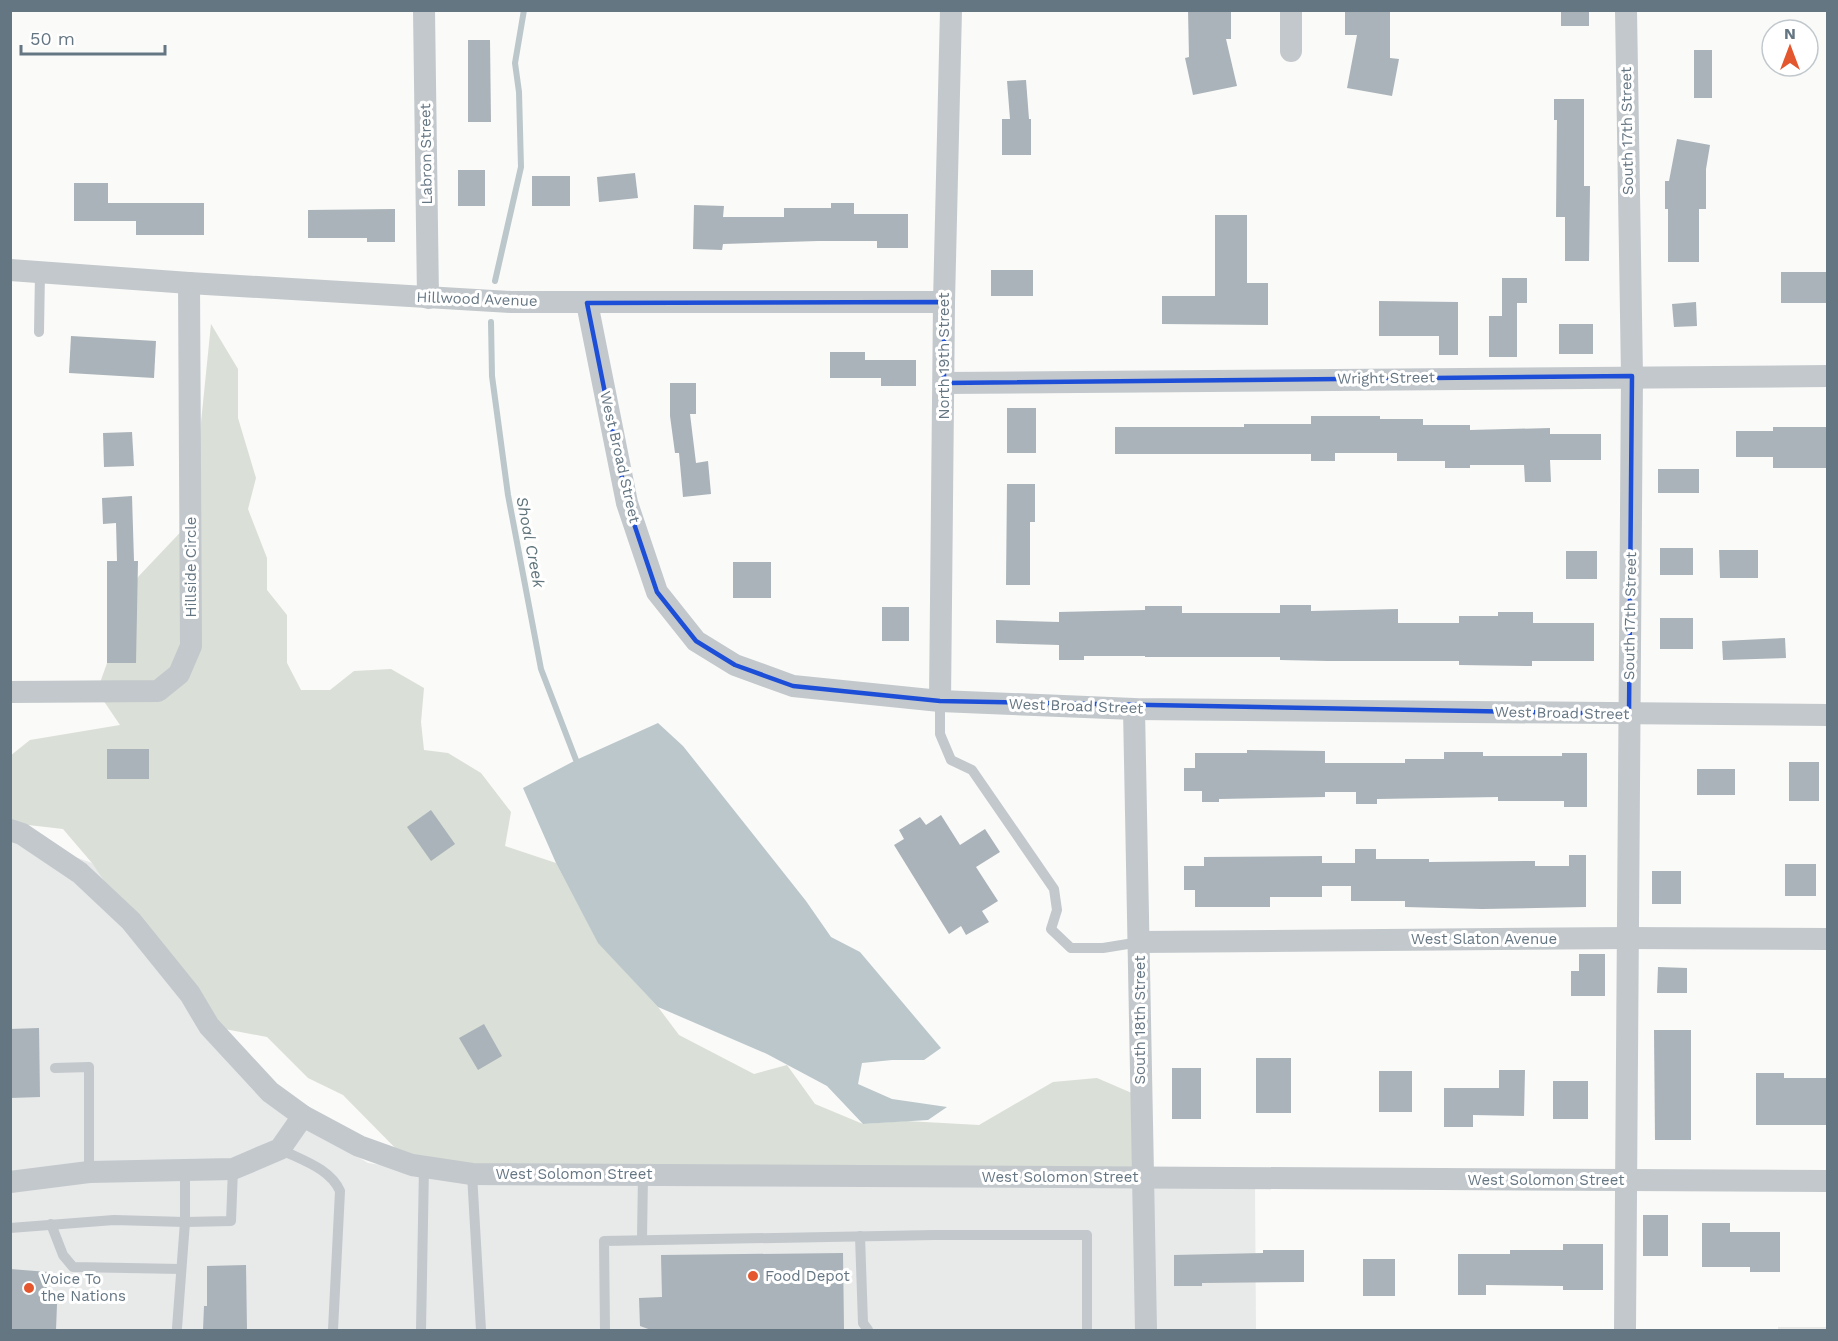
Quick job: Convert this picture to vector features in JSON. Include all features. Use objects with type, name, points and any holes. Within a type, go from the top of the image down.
[{"type":"street","name":"Labron Street","points":[[424,10],[428,298]]},
{"type":"street","name":"North 19th Street","points":[[940,702],[944,302],[951,10]]},
{"type":"street","points":[[1291,10],[1291,51]]},
{"type":"street","name":"South 17th Street","points":[[1625,1330],[1632,376],[1626,10]]},
{"type":"street","name":"Hillwood Avenue","points":[[10,270],[428,298],[587,303],[944,302]]},
{"type":"street","name":"Hillside Circle","points":[[10,692],[158,691],[179,674],[191,646],[189,283]]},
{"type":"street","name":"West Broad Street","points":[[587,303],[627,503],[657,592],[696,641],[735,665],[793,686],[940,702],[1134,709],[1827,715]]},
{"type":"street","name":"Wright Street","points":[[944,383],[1827,376]]},
{"type":"street","name":"South 18th Street","points":[[1134,709],[1146,1330]]},
{"type":"street","name":"West Solomon Street","points":[[10,830],[22,834],[80,873],[131,921],[190,994],[209,1026],[243,1066],[270,1092],[303,1116],[360,1146],[412,1165],[472,1174],[1827,1181]]},
{"type":"street","name":"West Slaton Avenue","points":[[1140,942],[1628,938],[1827,939]]},
{"type":"street","points":[[10,1182],[89,1172],[185,1172],[233,1169],[280,1149],[303,1116]]},
{"type":"lane","points":[[39,332],[40,272]]},
{"type":"lane","points":[[940,702],[939,734],[951,760],[972,770],[1054,889],[1057,910],[1051,929],[1071,948],[1103,948],[1140,942]]},
{"type":"lane","points":[[55,1068],[89,1067],[89,1172]]},
{"type":"lane","points":[[280,1149],[315,1166],[335,1180],[340,1191],[333,1330]]},
{"type":"lane","points":[[421,1330],[424,1167]]},
{"type":"lane","points":[[10,1228],[114,1220],[231,1221],[233,1169]]},
{"type":"lane","points":[[177,1328],[185,1222],[185,1172]]},
{"type":"lane","points":[[472,1174],[481,1330]]},
{"type":"lane","points":[[642,1239],[643,1175]]},
{"type":"lane","points":[[51,1224],[63,1255],[73,1268],[181,1269]]},
{"type":"lane","points":[[605,1330],[604,1240],[1087,1235],[1087,1330]]},
{"type":"lane","points":[[860,1236],[863,1323],[868,1330]]},
{"type":"highlighted area","points":[[944,302],[944,383],[1632,376],[1629,714],[940,701],[793,686],[735,665],[696,641],[657,592],[627,503],[587,303]]},
{"type":"shaded area","points":[[211,324],[238,369],[238,418],[256,478],[248,509],[267,558],[267,590],[287,615],[287,663],[301,690],[330,690],[354,671],[391,669],[424,688],[421,722],[424,750],[448,753],[481,773],[511,812],[505,846],[556,863],[598,942],[658,1007],[679,1035],[754,1074],[787,1065],[815,1104],[863,1124],[906,1121],[979,1125],[1053,1082],[1097,1078],[1141,1097],[1142,1178],[412,1165],[343,1095],[308,1078],[267,1037],[209,1026],[131,921],[92,863],[63,829],[11,823],[10,756],[30,740],[120,725],[97,691],[138,577],[191,521]]},
{"type":"shaded area","points":[[658,723],[683,746],[806,901],[831,937],[860,952],[941,1048],[924,1060],[862,1063],[858,1084],[892,1099],[947,1107],[928,1120],[863,1124],[827,1086],[767,1054],[658,1007],[598,943],[556,863],[523,788],[576,760]]},
{"type":"shaded area","points":[[11,834],[92,863],[273,1105],[368,1163],[511,1184],[1255,1182],[1256,1330],[11,1330]]},
{"type":"shaded area","points":[[1778,1327],[1827,1327],[1827,1330],[1778,1330]]},
{"type":"building","points":[[1188,10],[1231,10],[1231,39],[1226,39],[1237,86],[1193,95],[1185,58],[1189,57]]},
{"type":"building","points":[[1345,10],[1390,10],[1390,58],[1399,59],[1392,96],[1347,88],[1357,35],[1345,35]]},
{"type":"building","points":[[1561,10],[1589,10],[1589,26],[1561,26]]},
{"type":"building","points":[[468,40],[490,40],[491,122],[468,122]]},
{"type":"building","points":[[1694,50],[1712,50],[1712,98],[1694,98]]},
{"type":"building","points":[[1026,80],[1029,119],[1031,119],[1031,155],[1002,155],[1002,119],[1010,119],[1007,81]]},
{"type":"building","points":[[1554,99],[1584,99],[1584,186],[1590,186],[1589,261],[1565,261],[1565,217],[1556,217],[1557,120],[1554,120]]},
{"type":"building","points":[[1677,139],[1710,145],[1706,169],[1706,209],[1699,209],[1699,262],[1668,262],[1668,209],[1665,209],[1665,181],[1669,181]]},
{"type":"building","points":[[458,170],[485,170],[485,206],[458,206]]},
{"type":"building","points":[[635,173],[638,198],[599,202],[597,177]]},
{"type":"building","points":[[532,176],[570,176],[570,206],[532,206]]},
{"type":"building","points":[[74,183],[108,183],[108,203],[204,203],[204,235],[136,235],[136,221],[74,221]]},
{"type":"building","points":[[831,203],[854,203],[854,214],[908,214],[908,248],[877,248],[877,241],[818,241],[723,244],[722,250],[693,249],[694,205],[724,206],[723,217],[784,217],[784,208],[831,208]]},
{"type":"building","points":[[395,209],[395,242],[367,242],[367,238],[308,238],[308,210]]},
{"type":"building","points":[[1215,215],[1247,215],[1247,283],[1268,283],[1268,325],[1162,324],[1162,296],[1215,296]]},
{"type":"building","points":[[991,270],[1033,270],[1033,296],[991,296]]},
{"type":"building","points":[[1781,272],[1827,272],[1827,303],[1781,303]]},
{"type":"building","points":[[1502,278],[1527,278],[1527,303],[1517,303],[1517,357],[1489,357],[1489,316],[1502,316]]},
{"type":"building","points":[[1379,301],[1458,302],[1458,355],[1439,355],[1439,336],[1379,336]]},
{"type":"building","points":[[1696,302],[1697,326],[1674,327],[1672,304]]},
{"type":"building","points":[[1559,324],[1593,324],[1593,354],[1559,354]]},
{"type":"building","points":[[71,336],[156,341],[154,378],[69,373]]},
{"type":"building","points":[[830,352],[865,352],[865,360],[916,360],[916,386],[881,386],[881,378],[830,378]]},
{"type":"building","points":[[670,383],[696,383],[696,414],[690,414],[696,463],[708,461],[711,494],[683,497],[679,453],[675,453],[670,416]]},
{"type":"building","points":[[1007,408],[1036,408],[1036,453],[1007,453]]},
{"type":"building","points":[[1311,416],[1380,416],[1380,419],[1423,419],[1423,425],[1470,425],[1470,430],[1550,428],[1550,434],[1601,434],[1601,460],[1550,460],[1551,482],[1525,482],[1524,465],[1470,465],[1470,468],[1445,468],[1445,461],[1397,461],[1397,453],[1335,453],[1335,461],[1311,461],[1311,454],[1115,454],[1115,427],[1244,427],[1244,424],[1311,424]]},
{"type":"building","points":[[1773,427],[1827,427],[1827,468],[1773,468],[1773,457],[1736,457],[1736,431],[1773,431]]},
{"type":"building","points":[[132,432],[134,466],[104,467],[103,433]]},
{"type":"building","points":[[1658,469],[1699,469],[1699,493],[1658,493]]},
{"type":"building","points":[[1007,484],[1035,484],[1035,522],[1030,522],[1030,585],[1006,585]]},
{"type":"building","points":[[132,496],[134,561],[138,561],[136,663],[107,663],[107,561],[117,561],[116,523],[103,524],[102,498]]},
{"type":"building","points":[[1660,548],[1693,548],[1693,575],[1660,575]]},
{"type":"building","points":[[1719,550],[1758,550],[1758,578],[1720,578]]},
{"type":"building","points":[[1566,551],[1597,551],[1597,579],[1566,579]]},
{"type":"building","points":[[733,562],[771,562],[771,598],[733,598]]},
{"type":"building","points":[[1280,605],[1311,605],[1311,611],[1398,609],[1398,623],[1459,623],[1459,616],[1498,616],[1498,612],[1533,612],[1533,623],[1594,623],[1594,661],[1532,661],[1532,666],[1459,665],[1459,661],[1280,660],[1280,657],[1084,656],[1084,660],[1059,660],[1059,645],[996,643],[996,620],[1059,622],[1059,612],[1145,610],[1145,606],[1182,606],[1182,613],[1280,613]]},
{"type":"building","points":[[882,607],[909,607],[909,641],[882,641]]},
{"type":"building","points":[[1660,618],[1693,618],[1693,649],[1660,649]]},
{"type":"building","points":[[1785,638],[1786,658],[1723,660],[1722,641]]},
{"type":"building","points":[[107,749],[149,749],[149,779],[107,779]]},
{"type":"building","points":[[1247,750],[1325,751],[1325,763],[1405,763],[1405,759],[1444,759],[1444,752],[1483,752],[1483,756],[1562,756],[1562,753],[1587,753],[1587,807],[1564,807],[1564,801],[1498,801],[1498,797],[1377,799],[1377,804],[1356,804],[1356,792],[1325,792],[1325,797],[1219,799],[1219,802],[1202,802],[1202,791],[1184,791],[1184,768],[1195,768],[1195,753],[1247,753]]},
{"type":"building","points":[[1789,762],[1819,762],[1819,801],[1789,801]]},
{"type":"building","points":[[1697,769],[1735,769],[1735,795],[1697,795]]},
{"type":"building","points":[[431,810],[455,844],[431,861],[407,827]]},
{"type":"building","points":[[941,815],[960,845],[985,829],[1000,852],[976,867],[998,901],[982,911],[989,922],[966,935],[961,926],[949,934],[894,845],[904,839],[899,830],[920,817],[926,825]]},
{"type":"building","points":[[1355,849],[1376,849],[1376,859],[1429,859],[1429,862],[1535,861],[1535,866],[1569,866],[1569,855],[1586,855],[1586,907],[1482,909],[1405,907],[1405,901],[1351,901],[1351,886],[1322,886],[1322,897],[1270,897],[1270,907],[1195,907],[1195,890],[1184,890],[1184,866],[1204,866],[1204,857],[1322,856],[1322,863],[1355,863]]},
{"type":"building","points":[[1785,864],[1816,864],[1816,896],[1785,896]]},
{"type":"building","points":[[1652,871],[1681,871],[1681,904],[1652,904]]},
{"type":"building","points":[[1579,954],[1605,954],[1605,996],[1571,996],[1571,971],[1579,971]]},
{"type":"building","points":[[1658,967],[1687,968],[1687,993],[1657,993]]},
{"type":"building","points":[[484,1024],[502,1056],[478,1070],[459,1038]]},
{"type":"building","points":[[39,1028],[40,1097],[10,1098],[10,1029]]},
{"type":"building","points":[[1654,1030],[1691,1030],[1691,1140],[1655,1140]]},
{"type":"building","points":[[1256,1058],[1291,1058],[1291,1113],[1256,1113]]},
{"type":"building","points":[[1172,1068],[1201,1068],[1201,1119],[1172,1119]]},
{"type":"building","points":[[1499,1070],[1525,1070],[1524,1116],[1473,1115],[1473,1127],[1444,1127],[1444,1088],[1499,1088]]},
{"type":"building","points":[[1379,1071],[1412,1071],[1412,1112],[1379,1112]]},
{"type":"building","points":[[1756,1073],[1784,1073],[1784,1078],[1827,1078],[1827,1125],[1756,1125]]},
{"type":"building","points":[[1553,1081],[1588,1081],[1588,1119],[1553,1119]]},
{"type":"building","points":[[1643,1215],[1668,1215],[1668,1256],[1643,1256]]},
{"type":"building","points":[[1702,1223],[1730,1223],[1730,1232],[1780,1232],[1780,1272],[1750,1272],[1750,1267],[1702,1267]]},
{"type":"building","points":[[1563,1244],[1603,1244],[1603,1290],[1563,1290],[1563,1286],[1486,1285],[1486,1295],[1458,1295],[1458,1254],[1510,1254],[1510,1250],[1563,1250]]},
{"type":"building","points":[[1263,1250],[1304,1250],[1304,1282],[1202,1283],[1202,1286],[1174,1286],[1174,1255],[1263,1253]]},
{"type":"building","name":"Food Depot","points":[[843,1253],[844,1330],[651,1330],[640,1326],[639,1298],[662,1297],[661,1255]]},
{"type":"building","points":[[1363,1259],[1395,1259],[1395,1296],[1363,1296]]},
{"type":"building","points":[[246,1265],[247,1330],[203,1330],[204,1306],[207,1306],[207,1266]]},
{"type":"building","name":"Voice To the Nations","points":[[10,1269],[48,1272],[46,1304],[57,1304],[56,1330],[10,1330]]},
{"type":"waterway","name":"Shoal Creek","points":[[495,281],[521,167],[519,92],[515,63],[524,10]]},
{"type":"waterway","name":"Shoal Creek","points":[[491,322],[492,376],[508,495],[541,669],[576,760]]},
{"type":"place","name":"Food Depot","points":[[753,1276]]},
{"type":"place","name":"Voice To the Nations","points":[[29,1288]]}]
